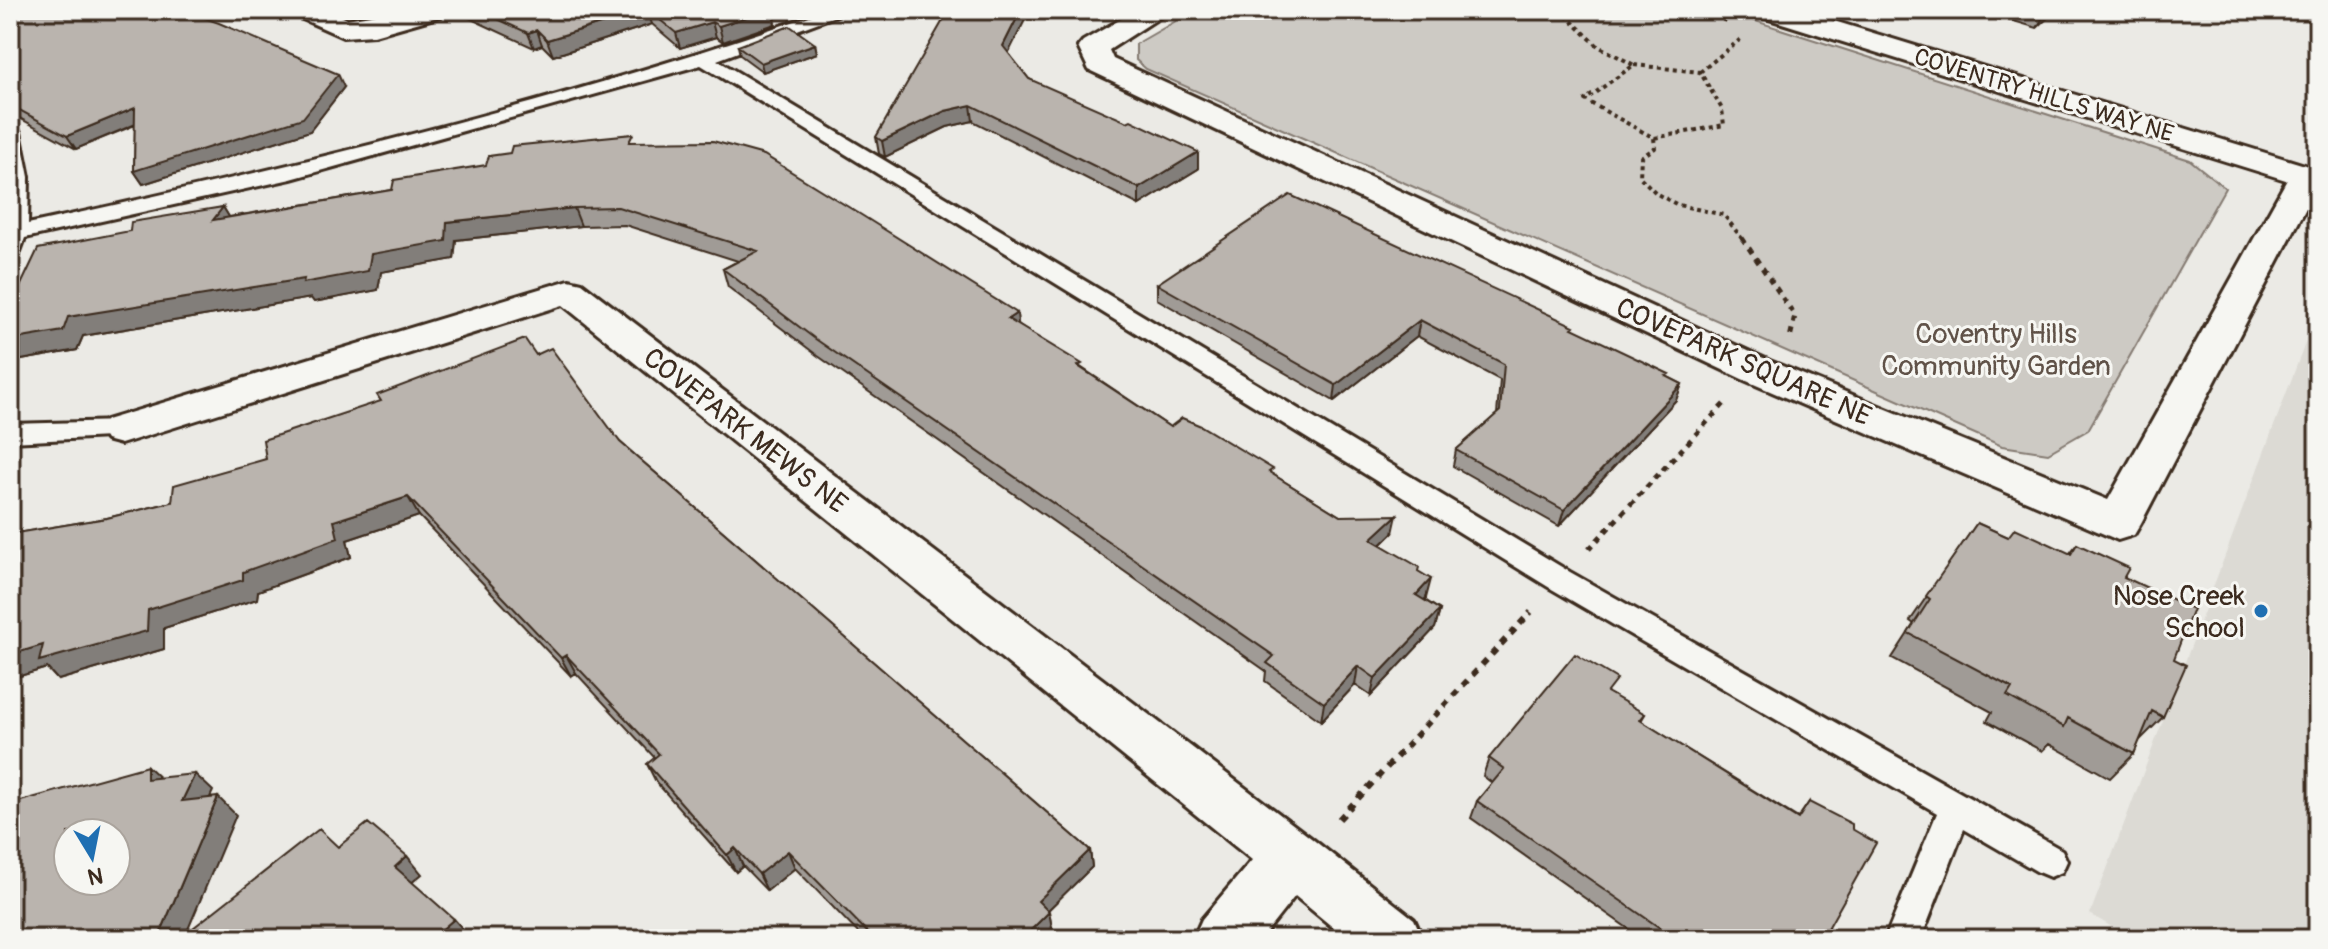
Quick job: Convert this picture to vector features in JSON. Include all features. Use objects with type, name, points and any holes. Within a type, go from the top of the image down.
[{"type":"street","points":[[306,10],[343,28],[374,26],[431,10]]},
{"type":"street","name":"COVEPARK SQUARE NE","points":[[1157,10],[1093,47],[1100,64],[1756,370],[2118,523],[2314,171]]},
{"type":"street","name":"COVENTRY HILLS WAY NE","points":[[1844,10],[2314,171]]},
{"type":"street","name":"COVENTRY HILLS WAY NE","points":[[1781,17],[2314,171]]},
{"type":"street","name":"COVEPARK MEWS NE","points":[[121,430],[569,291],[1291,857]]},
{"type":"street","points":[[1223,939],[1291,857],[1393,939]]},
{"type":"lane","points":[[10,132],[19,158],[14,243],[284,175],[703,59],[843,10]]},
{"type":"lane","points":[[703,59],[1560,580],[2050,861]]},
{"type":"lane","points":[[10,433],[121,430]]},
{"type":"lane","points":[[1903,939],[1956,807]]},
{"type":"path","points":[[1560,10],[1598,46],[1634,65],[1700,72],[1781,17]]},
{"type":"path","points":[[1634,65],[1585,100],[1618,115],[1654,138],[1724,125],[1722,109],[1700,72]]},
{"type":"path","points":[[1654,138],[1655,148],[1641,157],[1640,177],[1657,194],[1678,205],[1724,215],[1767,270],[1795,316],[1792,336],[1785,343]]},
{"type":"shaded area","name":"Nose Creek School","points":[[2318,309],[2318,939],[2132,939],[2090,914]]},
{"type":"green space","name":"Coventry Hills Community Garden","points":[[1195,10],[1721,10],[2190,160],[2225,188],[2088,430],[2048,453],[2002,446],[1146,69],[1136,60],[1136,44]]},
{"type":"building","points":[[10,10],[182,10],[338,74],[303,118],[134,171],[135,108],[67,136],[10,105]]},
{"type":"building","points":[[478,10],[645,10],[547,40],[537,30],[528,33]]},
{"type":"building","points":[[648,10],[769,10],[719,26],[712,22],[676,33]]},
{"type":"building","points":[[949,10],[1021,10],[1003,46],[1029,79],[1127,122],[1131,120],[1198,152],[1139,188],[971,105],[945,111],[882,141],[876,137]]},
{"type":"building","points":[[790,26],[815,44],[761,63],[738,46]]},
{"type":"building","points":[[633,134],[629,142],[713,141],[764,155],[1017,313],[1008,319],[1082,364],[1078,366],[1170,427],[1182,418],[1201,426],[1273,469],[1269,472],[1340,516],[1397,515],[1371,539],[1419,567],[1418,571],[1431,579],[1416,595],[1440,610],[1375,678],[1358,666],[1324,703],[1267,663],[1274,656],[814,338],[723,269],[758,251],[618,207],[574,208],[447,222],[446,241],[371,254],[368,271],[68,317],[63,331],[10,340],[10,308],[38,249],[130,231],[131,222],[223,207],[213,220],[392,190],[394,180],[486,165],[489,156],[510,153],[512,146]]},
{"type":"building","points":[[1290,195],[1574,326],[1572,328],[1669,374],[1666,376],[1682,384],[1564,510],[1456,450],[1500,411],[1504,364],[1420,320],[1336,385],[1157,284]]},
{"type":"building","points":[[525,339],[536,355],[551,348],[620,442],[1090,850],[1038,901],[1049,912],[1022,939],[874,939],[788,851],[759,874],[735,848],[727,855],[647,764],[659,754],[566,655],[561,658],[408,497],[334,521],[338,538],[243,572],[243,580],[148,610],[147,631],[39,661],[43,645],[10,655],[10,534],[107,518],[172,502],[174,485],[266,459],[263,440],[381,401],[377,395]]},
{"type":"building","points":[[1977,523],[2008,537],[2015,528],[2071,554],[2077,544],[2129,568],[2124,577],[2193,609],[2174,659],[2186,665],[2163,717],[2152,711],[2134,754],[2068,718],[2064,727],[2007,696],[2012,688],[1908,633],[1930,599],[1926,596]]},
{"type":"building","points":[[1575,654],[1617,679],[1607,692],[1645,714],[1640,720],[1798,819],[1809,802],[1852,824],[1852,829],[1876,843],[1822,939],[1676,939],[1477,801],[1504,769],[1489,758]]},
{"type":"building","points":[[147,766],[147,779],[195,774],[182,801],[218,797],[158,939],[10,939],[10,804]]},
{"type":"building","points":[[368,823],[407,856],[395,867],[454,919],[431,939],[179,939],[319,829],[338,847]]},
{"type":"place","name":"Nose Creek School","points":[[2261,611]]}]
